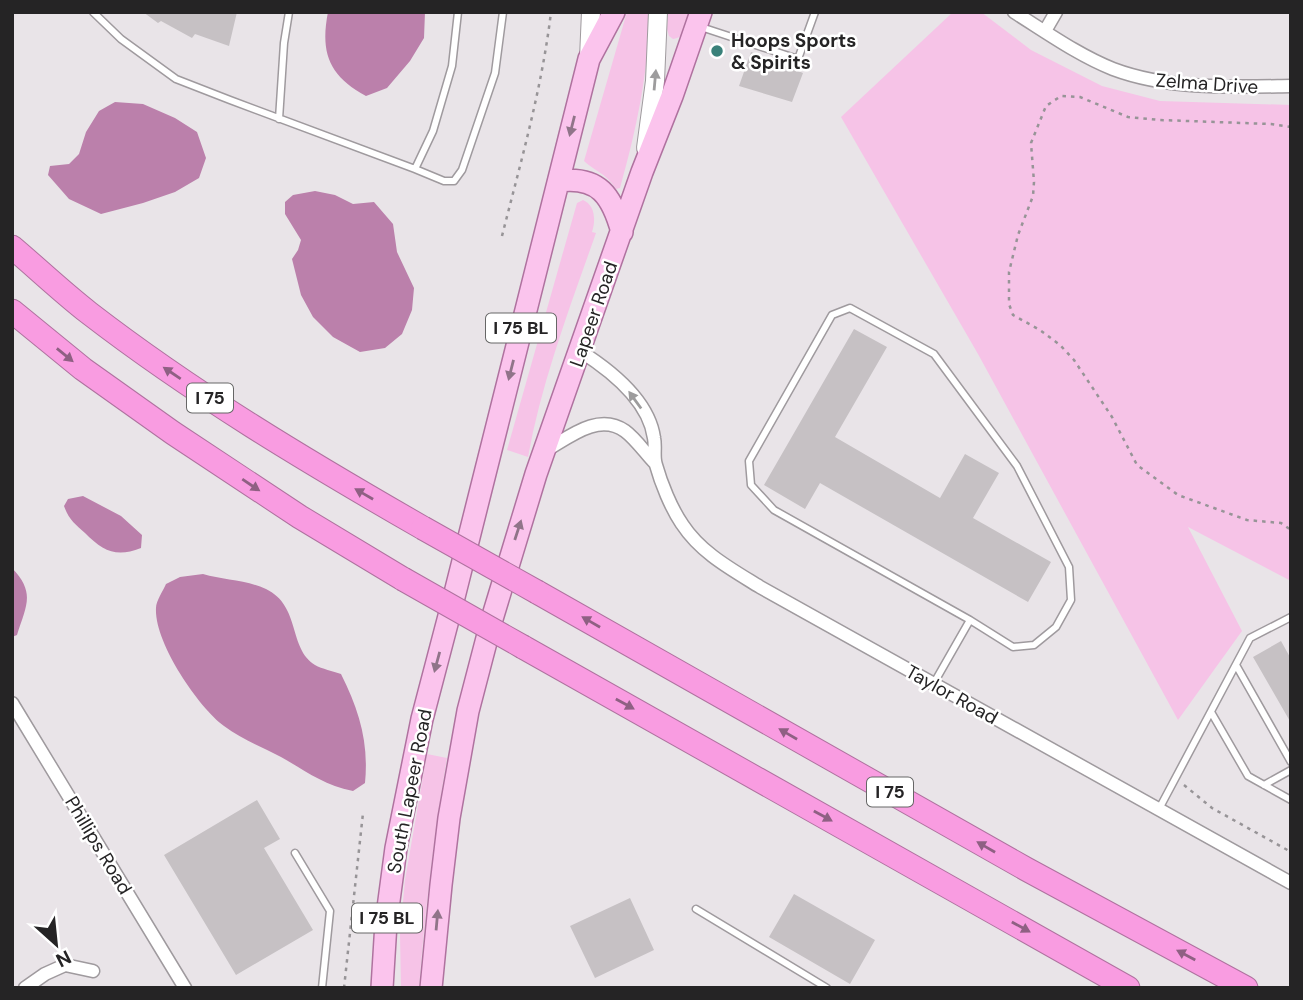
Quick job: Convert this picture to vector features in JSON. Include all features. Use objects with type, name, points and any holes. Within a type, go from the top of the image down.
[{"type":"highway","name":"I 75","points":[[12,247],[86,311],[163,367],[330,475],[1026,869],[1246,988]]},
{"type":"highway","name":"I 75","points":[[12,311],[83,369],[173,433],[300,517],[403,579],[1128,988]]},
{"type":"main road","points":[[589,59],[591,12]]},
{"type":"main road","name":"I 75 BL","points":[[559,181],[589,59],[614,12]]},
{"type":"main road","points":[[642,172],[656,81],[658,12]]},
{"type":"main road","name":"Lapeer Road","points":[[431,988],[449,818],[468,711],[492,619],[544,452],[642,172],[699,19]]},
{"type":"main road","points":[[559,181],[584,181],[603,192],[617,215],[622,232]]},
{"type":"main road","name":"South Lapeer Road","points":[[382,988],[396,848],[422,719],[559,181]]},
{"type":"street","name":"Zelma Drive","points":[[1014,12],[1084,55],[1146,79],[1177,84],[1291,86]]},
{"type":"street","points":[[1045,31],[1056,12]]},
{"type":"street","name":"Taylor Road","points":[[580,351],[615,376],[637,401],[649,422],[654,438],[655,463],[671,504],[681,522],[708,553],[761,587],[1291,883]]},
{"type":"street","name":"Taylor Road","points":[[544,452],[589,426],[605,424],[626,431],[655,463]]},
{"type":"street","name":"Phillips Road","points":[[12,703],[186,988]]},
{"type":"street","points":[[25,988],[45,974],[65,965],[93,971]]},
{"type":"lane","points":[[93,12],[121,39],[176,79],[444,181],[454,181],[463,170],[495,73],[503,12]]},
{"type":"lane","points":[[279,119],[289,12]]},
{"type":"lane","points":[[415,169],[433,131],[452,66],[458,12]]},
{"type":"lane","points":[[699,19],[798,59],[815,12]]},
{"type":"lane","points":[[850,309],[934,354],[1017,466],[1069,567],[1071,600],[1056,627],[1034,645],[1013,647],[970,620],[774,510],[751,485],[749,461],[832,316],[850,309]]},
{"type":"lane","points":[[1159,809],[1250,638],[1291,617]]},
{"type":"lane","points":[[933,683],[970,620]]},
{"type":"lane","points":[[1236,665],[1291,762]]},
{"type":"lane","points":[[1211,712],[1248,776],[1291,800]]},
{"type":"lane","points":[[1264,785],[1291,770]]},
{"type":"lane","points":[[295,853],[330,911],[322,988]]},
{"type":"lane","points":[[696,909],[827,988]]},
{"type":"path","points":[[502,236],[545,62],[551,12]]},
{"type":"path","points":[[1291,127],[1128,117],[1080,97],[1061,96],[1046,106],[1031,143],[1033,196],[1018,235],[1009,272],[1009,304],[1013,315],[1040,330],[1074,360],[1112,417],[1137,465],[1178,495],[1247,520],[1281,523],[1291,530]]},
{"type":"path","points":[[1176,778],[1212,808],[1291,852]]},
{"type":"path","points":[[344,988],[363,813]]},
{"type":"shaded area","points":[[328,12],[425,12],[424,38],[410,61],[387,88],[366,96],[343,80],[330,62],[325,40]]},
{"type":"shaded area","points":[[627,12],[649,12],[648,34],[636,123],[620,188],[616,189],[605,176],[584,161]]},
{"type":"shaded area","points":[[668,12],[692,12],[686,29],[678,38],[669,36]]},
{"type":"shaded area","points":[[953,12],[981,12],[1031,50],[1102,86],[1160,101],[1291,105],[1291,581],[1188,527],[1242,631],[1178,720],[978,354],[841,117]]},
{"type":"shaded area","points":[[115,102],[143,104],[175,118],[197,132],[206,158],[199,178],[175,192],[101,214],[69,199],[48,175],[50,166],[69,164],[79,154],[86,132],[99,111]]},
{"type":"shaded area","points":[[315,191],[335,195],[353,204],[374,202],[393,224],[397,252],[414,288],[412,310],[402,334],[385,348],[360,352],[333,337],[313,317],[301,295],[292,259],[301,240],[285,214],[285,202],[293,195]]},
{"type":"shaded area","points":[[583,200],[592,209],[592,232],[596,233],[549,372],[528,457],[507,450],[577,203]]},
{"type":"shaded area","points":[[83,496],[121,516],[142,535],[141,548],[124,552],[110,551],[92,539],[73,521],[64,506],[68,499]]},
{"type":"shaded area","points":[[12,568],[24,585],[27,600],[17,635],[12,637]]},
{"type":"shaded area","points":[[203,574],[259,586],[277,596],[290,616],[307,658],[315,665],[341,674],[353,700],[364,740],[365,783],[353,791],[324,781],[231,731],[202,704],[170,655],[157,622],[156,608],[166,584],[180,577]]},
{"type":"shaded area","points":[[427,754],[447,758],[430,873],[419,988],[401,988],[400,935],[405,880]]},
{"type":"building","points":[[143,12],[237,12],[229,46],[195,34],[192,38],[161,21],[158,23]]},
{"type":"building","points":[[751,52],[803,73],[792,102],[739,86]]},
{"type":"building","points":[[854,329],[887,347],[835,437],[940,498],[965,454],[999,473],[973,518],[1051,562],[1028,602],[820,483],[805,509],[764,485]]},
{"type":"building","points":[[1281,641],[1291,659],[1291,723],[1253,657]]},
{"type":"building","points":[[257,800],[280,839],[264,848],[313,930],[236,975],[164,855]]},
{"type":"building","points":[[794,894],[875,940],[850,984],[769,937]]},
{"type":"building","points":[[630,898],[654,950],[595,978],[570,926]]},
{"type":"place","name":"Hoops Sports & Spirits","points":[[717,51]]}]
